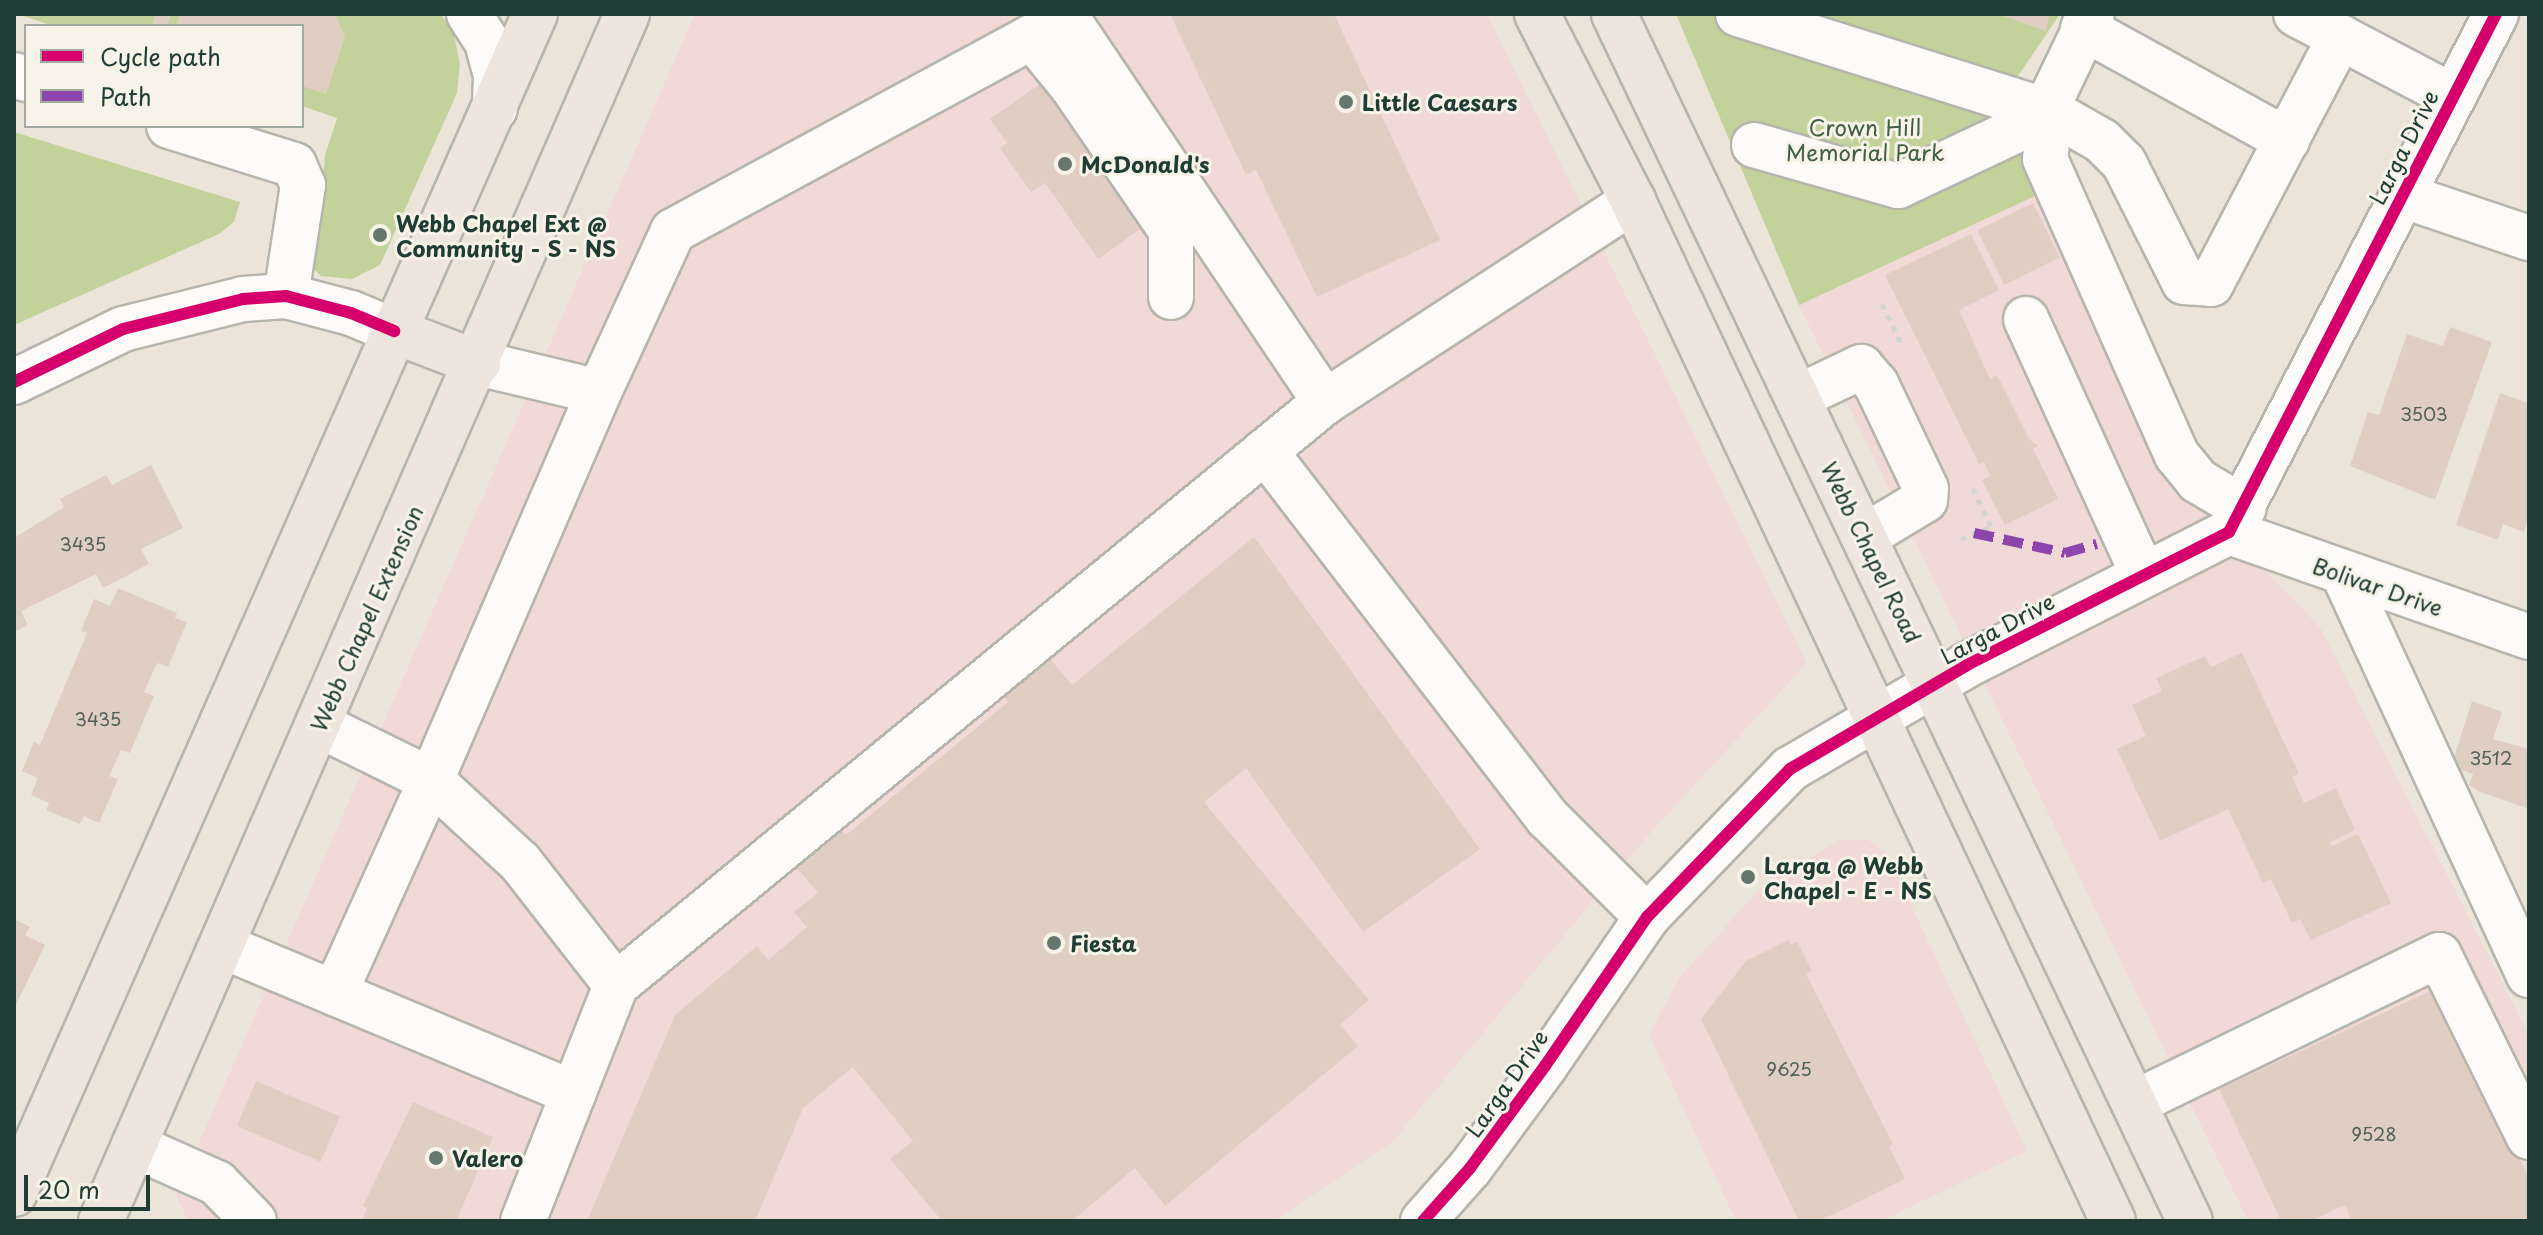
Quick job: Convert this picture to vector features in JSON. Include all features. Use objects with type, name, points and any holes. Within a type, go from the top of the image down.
[{"type":"main road","points":[[14,1194],[535,14]]},
{"type":"main road","name":"Webb Chapel Extension","points":[[101,1221],[478,363],[627,14]]},
{"type":"main road","points":[[1537,14],[1633,201],[2113,1221]]},
{"type":"main road","name":"Webb Chapel Road","points":[[1614,14],[2190,1221]]},
{"type":"main road","points":[[1633,201],[1689,171]]},
{"type":"main road","points":[[394,331],[478,363]]},
{"type":"street","points":[[469,14],[490,53],[495,109]]},
{"type":"street","points":[[1738,14],[2053,113],[2102,141],[2124,163],[2184,282],[2211,284],[2340,37]]},
{"type":"street","points":[[2296,14],[2452,96]]},
{"type":"street","name":"Larga Drive","points":[[1423,1221],[1536,1079],[1647,917],[1790,769],[1935,683],[2143,575],[2236,520],[2496,14]]},
{"type":"street","points":[[2088,21],[2287,140]]},
{"type":"street","name":"Bolivar Drive","points":[[2088,21],[2053,95],[2045,159],[2177,455],[2236,520],[2343,573],[2529,637]]},
{"type":"street","points":[[1055,23],[1325,402]]},
{"type":"street","points":[[1055,23],[1072,86],[1171,230],[1171,297]]},
{"type":"street","points":[[335,993],[673,231],[1055,23]]},
{"type":"street","points":[[1754,145],[1898,186],[2053,113]]},
{"type":"street","points":[[175,128],[294,165],[303,185],[286,296]]},
{"type":"street","points":[[2401,195],[2529,238]]},
{"type":"street","points":[[523,1221],[616,985],[1325,402],[1633,201]]},
{"type":"street","points":[[14,382],[123,329],[243,299],[286,296],[351,313],[394,331]]},
{"type":"street","points":[[2026,319],[2143,575]]},
{"type":"street","points":[[478,363],[599,392]]},
{"type":"street","points":[[1798,397],[1861,367],[1876,384],[1920,476],[1925,500],[1865,536]]},
{"type":"street","points":[[1265,451],[1542,811],[1647,917]]},
{"type":"street","points":[[2343,573],[2529,975]]},
{"type":"street","points":[[319,725],[431,780],[520,862],[616,985]]},
{"type":"street","points":[[222,946],[573,1093]]},
{"type":"street","points":[[2134,1103],[2439,955],[2529,1137]]},
{"type":"street","points":[[134,1146],[217,1183],[254,1221]]},
{"type":"shaded area","points":[[695,14],[1487,14],[1807,663],[1643,841],[1393,1141],[1274,1221],[188,1221],[176,1195]]},
{"type":"shaded area","points":[[2037,195],[2186,486],[2321,629],[2529,1035],[2529,1221],[2248,1221],[1799,305]]},
{"type":"shaded area","points":[[1840,840],[1868,840],[1887,854],[2027,1151],[1881,1221],[1736,1221],[1649,1035],[1679,978],[1764,884]]},
{"type":"green space","points":[[17,14],[441,14],[454,35],[460,64],[457,93],[380,265],[352,279],[321,276],[309,264],[319,235],[325,155],[337,118],[304,107],[304,24],[48,24]]},
{"type":"green space","name":"Crown Hill Memorial Park","points":[[1676,14],[2060,14],[2001,101],[2037,195],[1799,305]]},
{"type":"green space","points":[[14,132],[240,202],[234,222],[219,234],[14,325]]},
{"type":"building","points":[[155,14],[171,14],[168,24],[152,24]]},
{"type":"building","points":[[180,14],[335,14],[345,37],[326,94],[304,87],[304,24],[177,24]]},
{"type":"building","points":[[1170,14],[1334,14],[1440,240],[1317,297],[1256,170],[1246,175]]},
{"type":"building","points":[[1997,14],[2050,14],[2046,31]]},
{"type":"building","name":"McDonald's","points":[[1043,82],[1152,221],[1098,259],[1045,183],[1031,192],[1000,148],[1007,143],[990,119]]},
{"type":"building","points":[[2033,203],[2060,258],[2004,285],[1977,230]]},
{"type":"building","points":[[1971,234],[1999,290],[1959,310],[1990,379],[1997,375],[2029,439],[2038,446],[2033,449],[2058,499],[2005,525],[1982,480],[1990,476],[1984,462],[1979,464],[1885,275]]},
{"type":"building","points":[[2450,327],[2492,342],[2435,500],[2350,466],[2368,412],[2379,415],[2407,334],[2443,346]]},
{"type":"building","points":[[2500,393],[2529,403],[2529,516],[2524,532],[2503,524],[2498,540],[2456,525]]},
{"type":"building","points":[[151,465],[183,528],[141,549],[149,564],[103,588],[96,574],[21,611],[28,625],[14,632],[14,538],[64,507],[60,499],[106,475],[112,485]]},
{"type":"building","name":"Fiesta","points":[[1254,537],[1480,849],[1363,932],[1246,768],[1204,802],[1369,1000],[1340,1025],[1358,1046],[1165,1206],[1135,1168],[1072,1221],[942,1221],[890,1159],[913,1141],[853,1067],[803,1108],[755,1221],[587,1221],[675,1015],[757,946],[768,960],[807,927],[794,912],[818,893],[797,868],[842,831],[846,835],[1008,702],[1005,697],[1050,659],[1072,685]]},
{"type":"building","points":[[118,588],[177,613],[175,618],[187,622],[168,667],[157,663],[144,692],[154,696],[130,753],[121,750],[109,776],[118,779],[99,823],[84,816],[80,824],[46,810],[49,803],[31,795],[38,778],[22,771],[34,742],[40,745],[87,633],[81,631],[94,599],[110,606]]},
{"type":"building","points":[[2242,653],[2299,774],[2292,777],[2304,803],[2336,788],[2355,830],[2330,842],[2332,846],[2358,834],[2391,903],[2311,940],[2300,919],[2292,923],[2271,879],[2263,883],[2228,809],[2160,841],[2117,749],[2146,736],[2132,705],[2162,691],[2156,678],[2205,656],[2211,667]]},
{"type":"building","points":[[2472,701],[2502,712],[2493,739],[2529,749],[2529,809],[2480,792],[2469,785],[2473,774],[2451,767]]},
{"type":"building","points":[[14,919],[30,927],[25,935],[45,945],[14,1009]]},
{"type":"building","points":[[1789,940],[1791,944],[1797,941],[1812,971],[1806,974],[1893,1144],[1889,1146],[1905,1179],[1819,1221],[1799,1221],[1701,1019],[1746,961]]},
{"type":"building","points":[[2439,987],[2529,1178],[2529,1221],[2352,1221],[2345,1205],[2310,1221],[2281,1221],[2219,1089]]},
{"type":"building","points":[[256,1081],[340,1117],[321,1162],[237,1126]]},
{"type":"building","name":"Valero","points":[[413,1102],[493,1137],[456,1221],[362,1221],[367,1208],[363,1206]]},
{"type":"marked path","points":[[1974,533],[2065,553],[2097,544]]},
{"type":"cycle path","points":[[1423,1221],[1470,1168],[1545,1066],[1647,917],[1790,769],[1967,665],[2229,532],[2496,14]]},
{"type":"cycle path","points":[[14,382],[123,329],[243,299],[286,296],[351,313],[394,331]]},
{"type":"place","name":"Little Caesars","points":[[1346,102]]},
{"type":"place","name":"McDonald's","points":[[1065,164]]},
{"type":"place","name":"Webb Chapel Ext @ Community - S - NS","points":[[380,235]]},
{"type":"place","name":"Larga @ Webb Chapel - E - NS","points":[[1748,877]]},
{"type":"place","name":"Fiesta","points":[[1054,943]]},
{"type":"place","name":"Valero","points":[[436,1158]]}]
